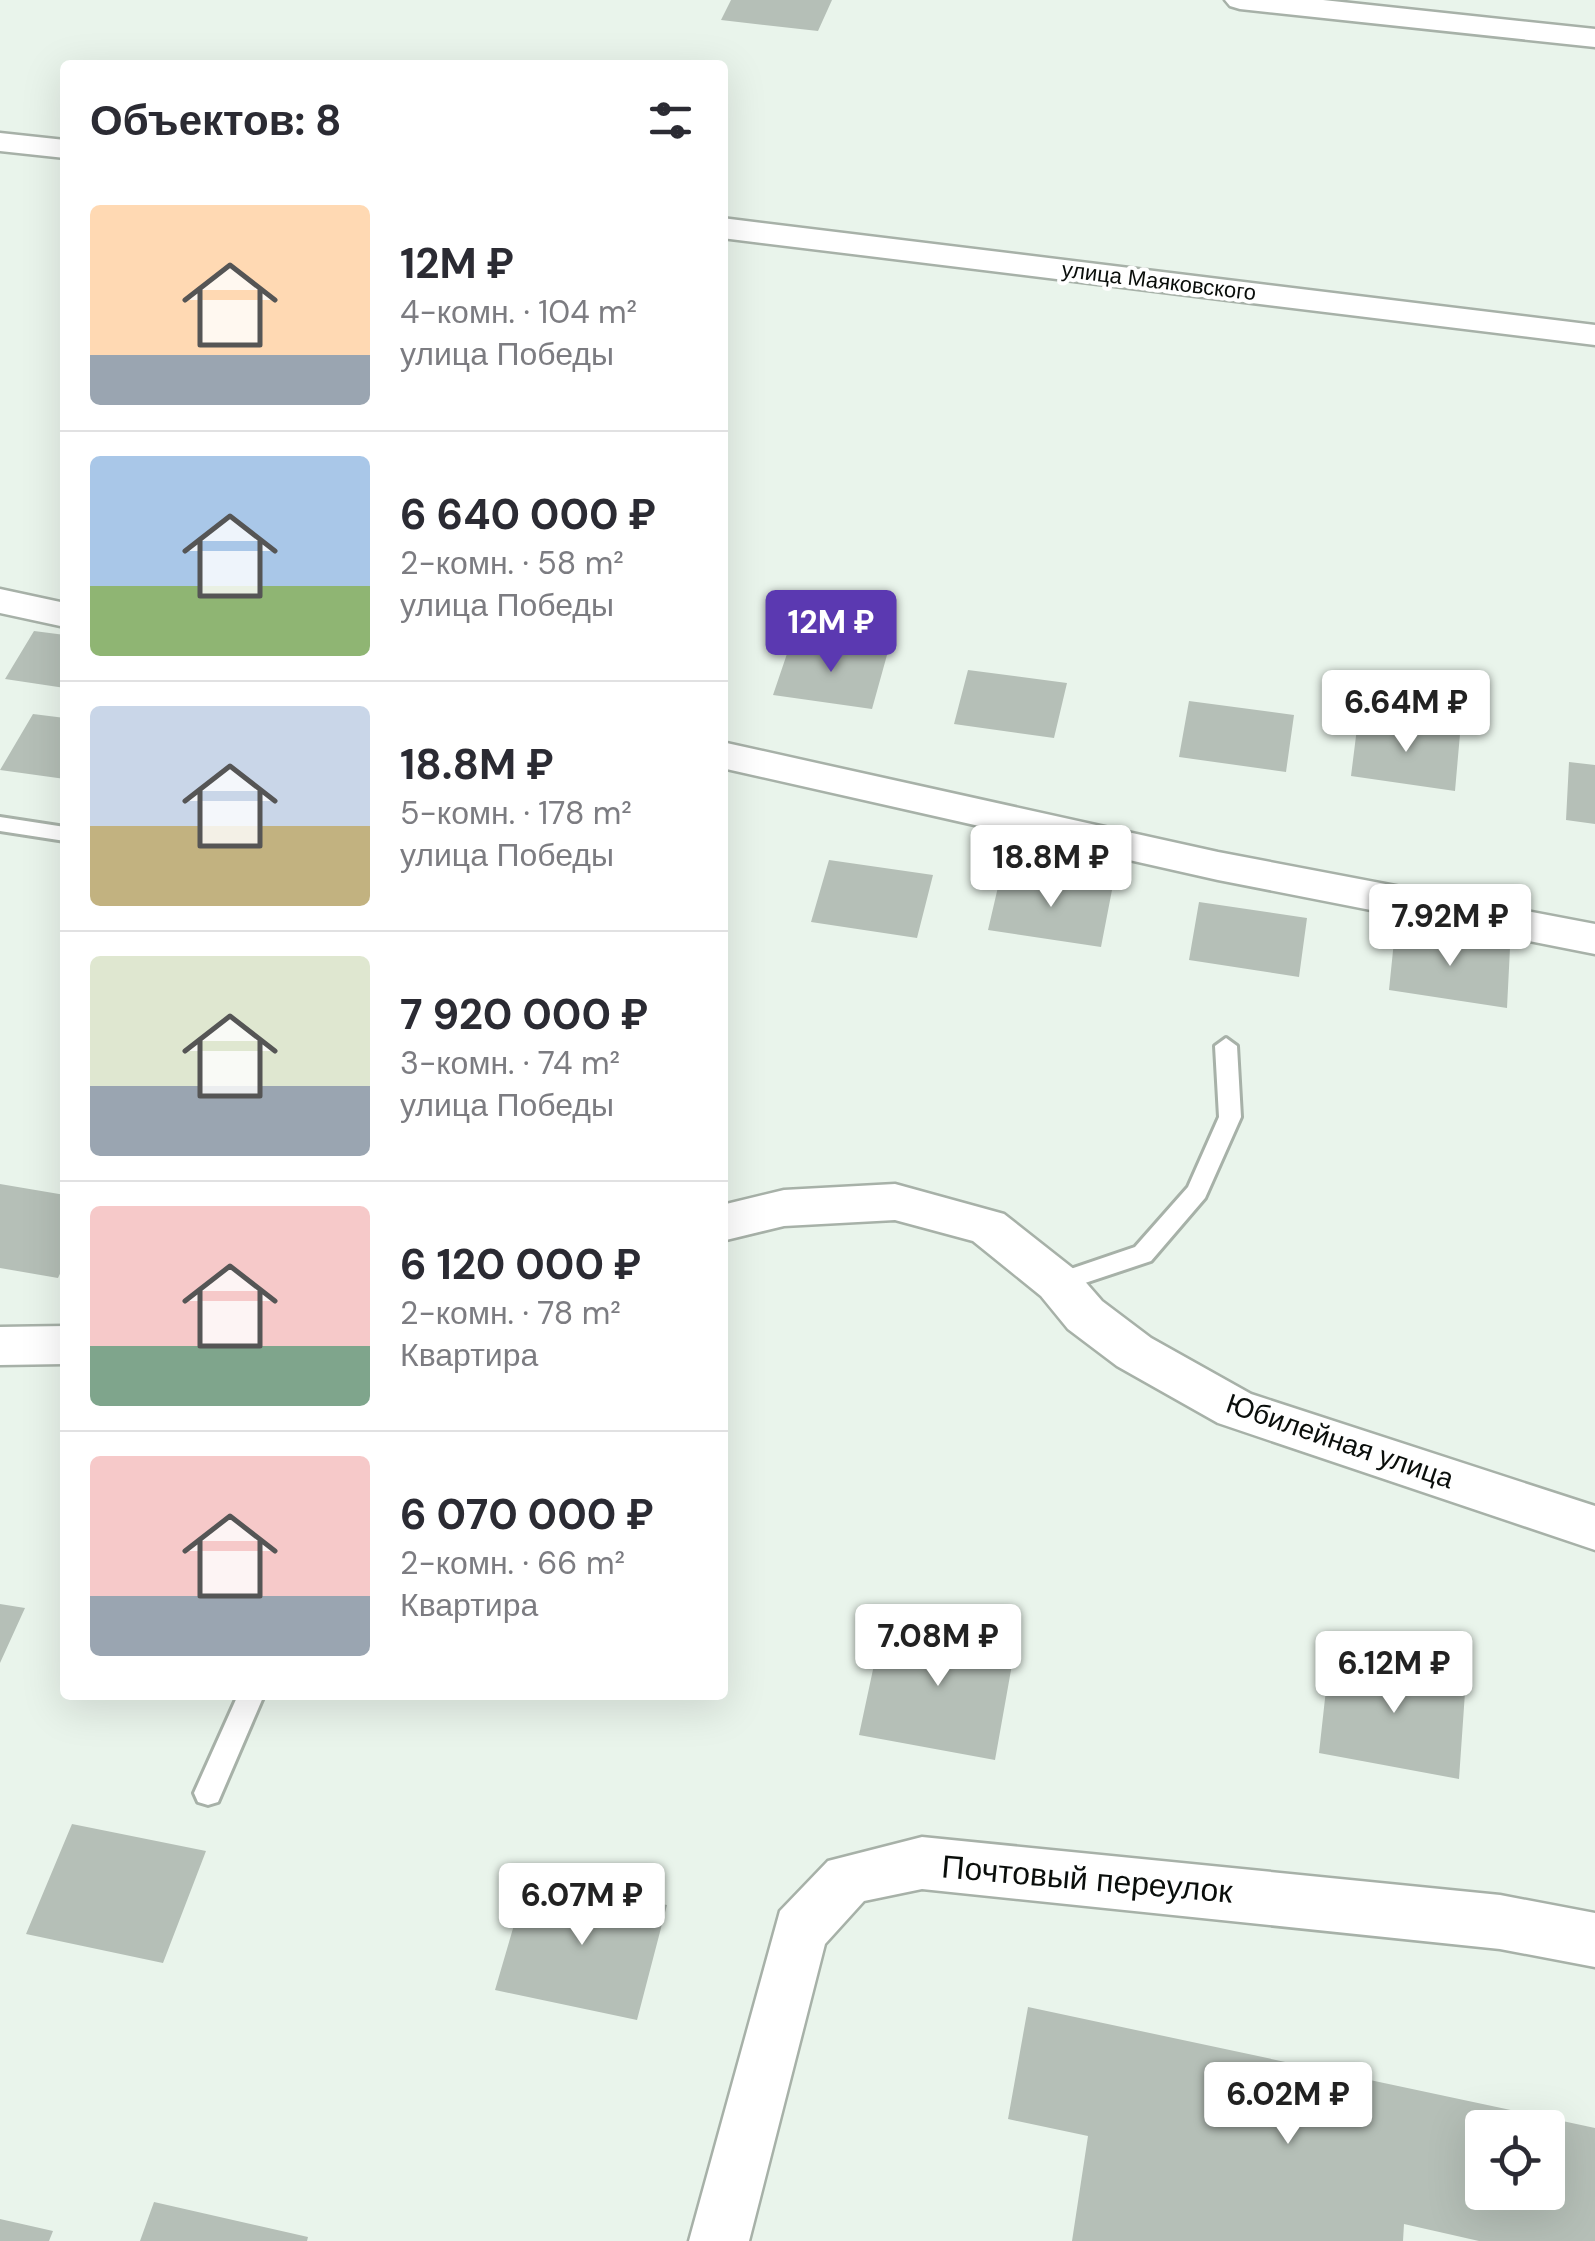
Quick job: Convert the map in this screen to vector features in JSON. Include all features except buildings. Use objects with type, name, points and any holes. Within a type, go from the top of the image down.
[{"type":"street","points":[[1240,0],[1595,38]]},
{"type":"street","points":[[0,142],[60,149]]},
{"type":"street","name":"улица Маяковского","points":[[728,229],[1595,335]]},
{"type":"street","points":[[0,602],[60,614]]},
{"type":"street","points":[[728,756],[1218,866],[1595,939]]},
{"type":"street","name":"Юбилейная улица","points":[[728,1222],[784,1208],[895,1202],[988,1227],[1058,1283],[1085,1315],[1134,1352],[1235,1409],[1595,1528]]},
{"type":"street","points":[[0,1346],[60,1345]]},
{"type":"street","name":"Почтовый переулок","points":[[718,2241],[800,1930],[848,1879],[922,1864],[1500,1922],[1595,1940]]},
{"type":"lane","points":[[0,824],[60,833]]},
{"type":"lane","points":[[1058,1283],[1143,1254],[1197,1192],[1230,1117],[1226,1046]]},
{"type":"lane","points":[[208,1793],[250,1700]]}]
